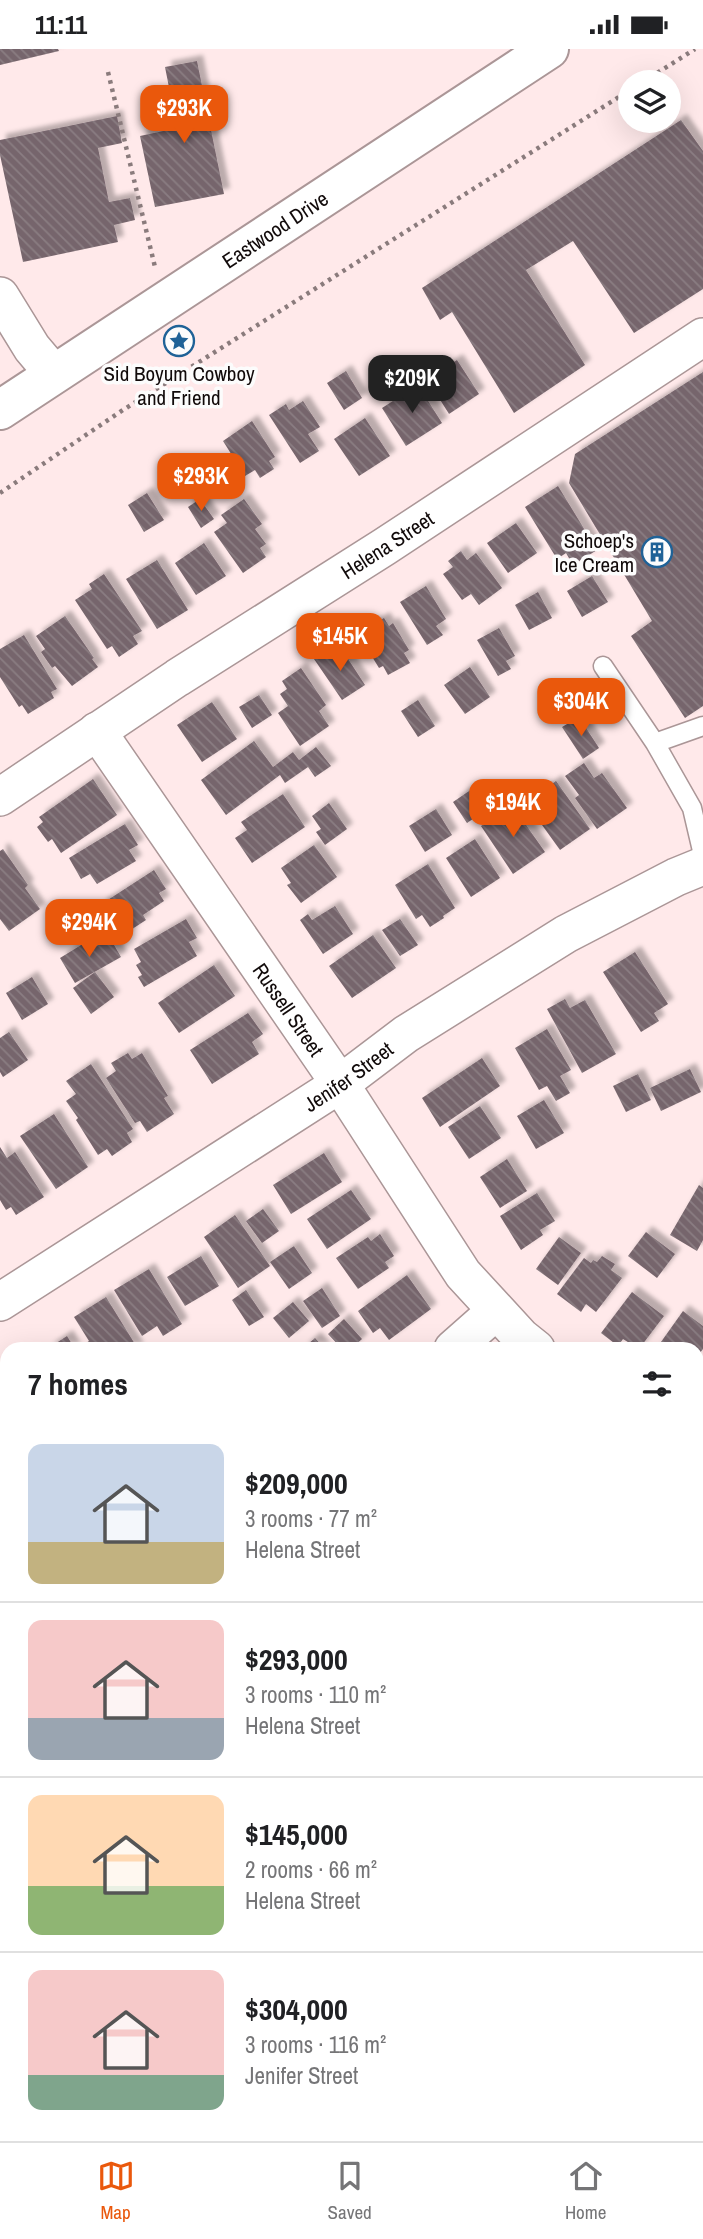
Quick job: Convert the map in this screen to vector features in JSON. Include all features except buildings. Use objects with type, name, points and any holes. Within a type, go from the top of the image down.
[{"type":"street","name":"Eastwood Drive","points":[[0,410],[549,49]]},
{"type":"street","points":[[0,296],[32,348],[54,374]]},
{"type":"street","name":"Helena Street","points":[[0,797],[177,678],[384,547],[703,337]]},
{"type":"street","name":"Russell Street","points":[[97,731],[340,1084],[463,1274],[529,1342]]},
{"type":"street","name":"Jenifer Street","points":[[0,1302],[340,1084],[406,1034],[566,933],[703,866]]},
{"type":"street","points":[[461,1342],[496,1311]]},
{"type":"lane","points":[[603,666],[655,743],[692,808],[703,855]]},
{"type":"lane","points":[[655,743],[703,726]]},
{"type":"path","points":[[662,70],[695,49]]},
{"type":"path","points":[[108,72],[155,267]]},
{"type":"path","points":[[0,493],[123,410],[618,98]]},
{"type":"place","name":"Sid Boyum Cowboy and Friend","points":[[179,341]]},
{"type":"place","name":"Schoep's Ice Cream","points":[[657,552]]}]
